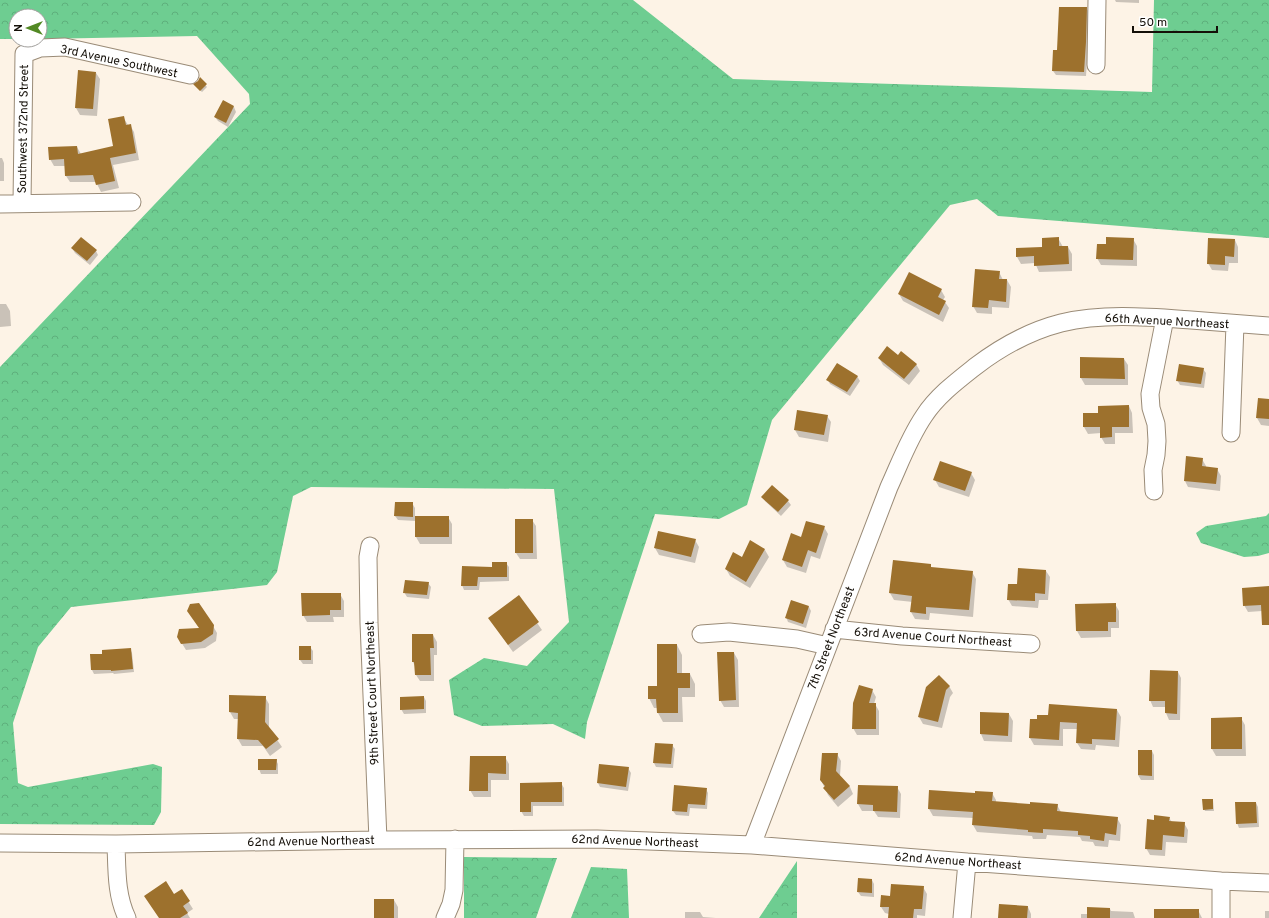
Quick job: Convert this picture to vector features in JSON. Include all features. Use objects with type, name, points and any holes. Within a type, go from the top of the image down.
[{"type":"street","points":[[1096,65],[1097,0]]},
{"type":"street","name":"3rd Avenue Southwest","points":[[24,54],[40,48],[65,48],[190,76]]},
{"type":"street","name":"Southwest 372nd Street","points":[[22,203],[24,54]]},
{"type":"street","points":[[0,204],[132,202]]},
{"type":"street","name":"66th Avenue Northeast","points":[[914,432],[923,416],[951,386],[994,352],[1017,340],[1062,323],[1116,316],[1165,318],[1269,326]]},
{"type":"street","points":[[1154,491],[1153,470],[1156,455],[1156,424],[1151,408],[1150,394],[1165,318]]},
{"type":"street","points":[[1231,433],[1235,324]]},
{"type":"street","name":"7th Street Northeast","points":[[752,845],[880,509],[914,432]]},
{"type":"street","name":"9th Street Court Northeast","points":[[370,546],[368,557],[369,623],[378,840]]},
{"type":"street","name":"63rd Avenue Court Northeast","points":[[834,629],[902,636],[1031,644]]},
{"type":"street","points":[[701,634],[729,632],[797,639],[828,646]]},
{"type":"street","points":[[445,918],[451,904],[454,890],[455,839]]},
{"type":"street","name":"62nd Avenue Northeast","points":[[0,843],[116,844],[455,839],[597,839],[752,845],[1221,881],[1269,883]]},
{"type":"street","points":[[116,844],[119,894],[122,907],[127,918]]},
{"type":"street","points":[[962,918],[967,862]]},
{"type":"street","points":[[1221,881],[1221,918]]},
{"type":"green space","points":[[0,0],[633,0],[733,79],[1152,92],[1154,0],[1269,0],[1269,238],[998,216],[977,199],[950,205],[772,420],[747,505],[719,519],[655,514],[587,722],[585,739],[553,724],[482,726],[454,715],[449,680],[484,658],[527,666],[569,622],[554,489],[311,487],[293,496],[277,572],[267,585],[71,607],[38,647],[13,723],[18,783],[28,787],[153,764],[162,767],[161,812],[154,825],[0,824],[0,367],[250,104],[249,94],[197,36],[48,39],[48,8],[8,8],[8,39],[0,39]]},
{"type":"green space","points":[[1269,513],[1269,553],[1258,556],[1244,557],[1201,543],[1196,533],[1206,526],[1266,516]]},
{"type":"green space","points":[[464,857],[557,858],[536,918],[464,918]]},
{"type":"green space","points":[[797,861],[797,918],[759,918]]},
{"type":"green space","points":[[591,867],[627,869],[629,918],[571,918]]},
{"type":"building","points":[[1059,7],[1087,7],[1084,72],[1052,71],[1053,50],[1057,50]]},
{"type":"building","points":[[78,70],[96,72],[93,109],[75,108]]},
{"type":"building","points":[[200,77],[207,84],[200,91],[193,84],[198,81]]},
{"type":"building","points":[[223,100],[234,106],[226,123],[214,117]]},
{"type":"building","points":[[124,116],[126,125],[131,124],[136,153],[110,158],[115,181],[96,185],[93,175],[65,176],[64,159],[49,160],[48,147],[77,146],[78,154],[113,146],[108,119]]},
{"type":"building","points":[[81,237],[97,250],[87,261],[71,248]]},
{"type":"building","points":[[1059,237],[1059,246],[1068,246],[1069,264],[1034,266],[1034,256],[1016,257],[1016,248],[1042,247],[1042,238]]},
{"type":"building","points":[[1106,237],[1134,238],[1133,260],[1096,259],[1097,244],[1106,244]]},
{"type":"building","points":[[1208,238],[1235,239],[1234,257],[1225,256],[1225,265],[1207,264]]},
{"type":"building","points":[[975,269],[1000,271],[999,279],[1007,279],[1006,302],[989,300],[988,308],[972,307]]},
{"type":"building","points":[[909,272],[942,289],[938,297],[946,301],[939,315],[898,294]]},
{"type":"building","points":[[887,346],[898,355],[901,351],[917,364],[904,379],[878,358]]},
{"type":"building","points":[[1080,357],[1124,358],[1125,379],[1080,378]]},
{"type":"building","points":[[837,363],[858,376],[847,392],[826,380]]},
{"type":"building","points":[[1179,364],[1204,368],[1201,384],[1176,381]]},
{"type":"building","points":[[1258,398],[1269,399],[1269,419],[1256,418]]},
{"type":"building","points":[[1129,405],[1129,427],[1112,427],[1112,437],[1100,438],[1100,427],[1083,427],[1083,413],[1098,413],[1098,406]]},
{"type":"building","points":[[797,410],[828,415],[824,435],[794,430]]},
{"type":"building","points":[[1186,456],[1203,458],[1202,466],[1218,468],[1216,484],[1184,481]]},
{"type":"building","points":[[940,461],[972,472],[965,491],[933,480]]},
{"type":"building","points":[[772,485],[789,500],[778,512],[761,497]]},
{"type":"building","points":[[395,502],[413,502],[413,517],[394,516]]},
{"type":"building","points":[[415,516],[449,516],[449,537],[415,537]]},
{"type":"building","points":[[515,519],[533,519],[533,553],[515,553]]},
{"type":"building","points":[[806,521],[825,526],[816,553],[808,550],[802,567],[782,560],[791,533],[801,537]]},
{"type":"building","points":[[658,531],[696,539],[691,557],[654,548]]},
{"type":"building","points":[[750,540],[765,549],[746,582],[725,569],[733,552],[742,557]]},
{"type":"building","points":[[893,560],[931,564],[931,567],[973,571],[969,610],[926,607],[926,614],[910,612],[912,596],[889,593]]},
{"type":"building","points":[[492,562],[507,562],[507,577],[478,577],[477,586],[461,586],[462,566],[492,567]]},
{"type":"building","points":[[1018,568],[1046,570],[1045,594],[1035,593],[1035,601],[1007,600],[1008,584],[1017,584]]},
{"type":"building","points":[[405,580],[429,582],[427,595],[403,593]]},
{"type":"building","points":[[1269,586],[1269,625],[1262,625],[1261,605],[1243,606],[1242,588]]},
{"type":"building","points":[[301,593],[341,593],[341,610],[330,610],[330,615],[302,616]]},
{"type":"building","points":[[519,595],[539,622],[508,645],[488,618]]},
{"type":"building","points":[[791,600],[809,606],[803,624],[785,618]]},
{"type":"building","points":[[199,603],[214,625],[213,634],[201,642],[181,644],[177,637],[179,629],[199,628],[187,611],[190,604]]},
{"type":"building","points":[[1116,603],[1116,622],[1108,622],[1108,631],[1076,631],[1075,604]]},
{"type":"building","points":[[412,634],[433,634],[434,648],[430,648],[431,675],[415,675],[414,662],[412,662]]},
{"type":"building","points":[[657,644],[677,644],[677,673],[690,673],[690,688],[678,688],[678,713],[657,713],[656,699],[648,699],[648,686],[657,686]]},
{"type":"building","points":[[299,646],[311,646],[311,660],[299,660]]},
{"type":"building","points":[[131,648],[133,669],[111,671],[91,670],[90,654],[102,654],[102,650]]},
{"type":"building","points":[[717,652],[734,652],[736,700],[719,701]]},
{"type":"building","points":[[1150,670],[1178,671],[1177,714],[1165,713],[1165,701],[1149,701]]},
{"type":"building","points":[[939,675],[950,686],[946,690],[938,722],[918,717],[926,687]]},
{"type":"building","points":[[859,685],[873,689],[869,703],[876,703],[876,729],[852,729],[853,703]]},
{"type":"building","points":[[229,695],[266,696],[265,722],[279,739],[266,749],[258,740],[237,739],[238,713],[229,712]]},
{"type":"building","points":[[424,696],[424,709],[400,710],[400,697]]},
{"type":"building","points":[[1049,704],[1117,709],[1115,740],[1092,739],[1092,744],[1076,743],[1077,723],[1060,722],[1059,740],[1029,738],[1030,719],[1037,719],[1037,715],[1048,715]]},
{"type":"building","points":[[980,712],[1009,713],[1008,736],[980,734]]},
{"type":"building","points":[[1242,717],[1242,749],[1211,749],[1211,718]]},
{"type":"building","points":[[655,743],[673,744],[671,764],[653,763]]},
{"type":"building","points":[[1138,750],[1152,750],[1152,776],[1138,775]]},
{"type":"building","points":[[822,753],[838,753],[836,771],[850,786],[834,800],[823,788],[825,786],[820,780]]},
{"type":"building","points":[[470,756],[506,756],[506,774],[488,773],[488,791],[469,791]]},
{"type":"building","points":[[258,759],[277,759],[276,770],[258,770]]},
{"type":"building","points":[[599,764],[629,767],[626,787],[597,783]]},
{"type":"building","points":[[562,782],[562,802],[531,802],[531,812],[520,812],[520,783]]},
{"type":"building","points":[[674,785],[707,788],[705,805],[688,804],[687,812],[672,811]]},
{"type":"building","points":[[858,785],[898,786],[897,812],[873,811],[873,805],[857,804]]},
{"type":"building","points":[[929,790],[975,793],[975,791],[993,792],[992,801],[1030,804],[1030,802],[1058,804],[1057,811],[1118,817],[1116,835],[1105,833],[1104,841],[1090,839],[1090,836],[1078,835],[1078,831],[1043,829],[1043,833],[1028,832],[1028,830],[972,825],[973,812],[928,809]]},
{"type":"building","points":[[1202,799],[1213,799],[1213,809],[1203,810]]},
{"type":"building","points":[[1235,802],[1256,802],[1257,823],[1236,824]]},
{"type":"building","points":[[1154,815],[1170,817],[1169,821],[1185,822],[1184,837],[1163,835],[1162,850],[1145,849],[1147,819],[1154,820]]},
{"type":"building","points":[[858,878],[872,879],[872,893],[857,892]]},
{"type":"building","points":[[166,881],[174,894],[182,889],[190,901],[183,906],[188,913],[180,918],[159,918],[144,896]]},
{"type":"building","points":[[891,884],[924,886],[922,909],[914,909],[913,918],[888,918],[889,907],[880,907],[881,895],[890,896]]},
{"type":"building","points":[[374,899],[394,899],[394,918],[374,918]]},
{"type":"building","points":[[999,904],[1028,906],[1027,918],[998,918]]},
{"type":"building","points":[[1087,907],[1110,908],[1110,918],[1087,918]]},
{"type":"building","points":[[1154,909],[1199,909],[1199,918],[1154,918]]}]
